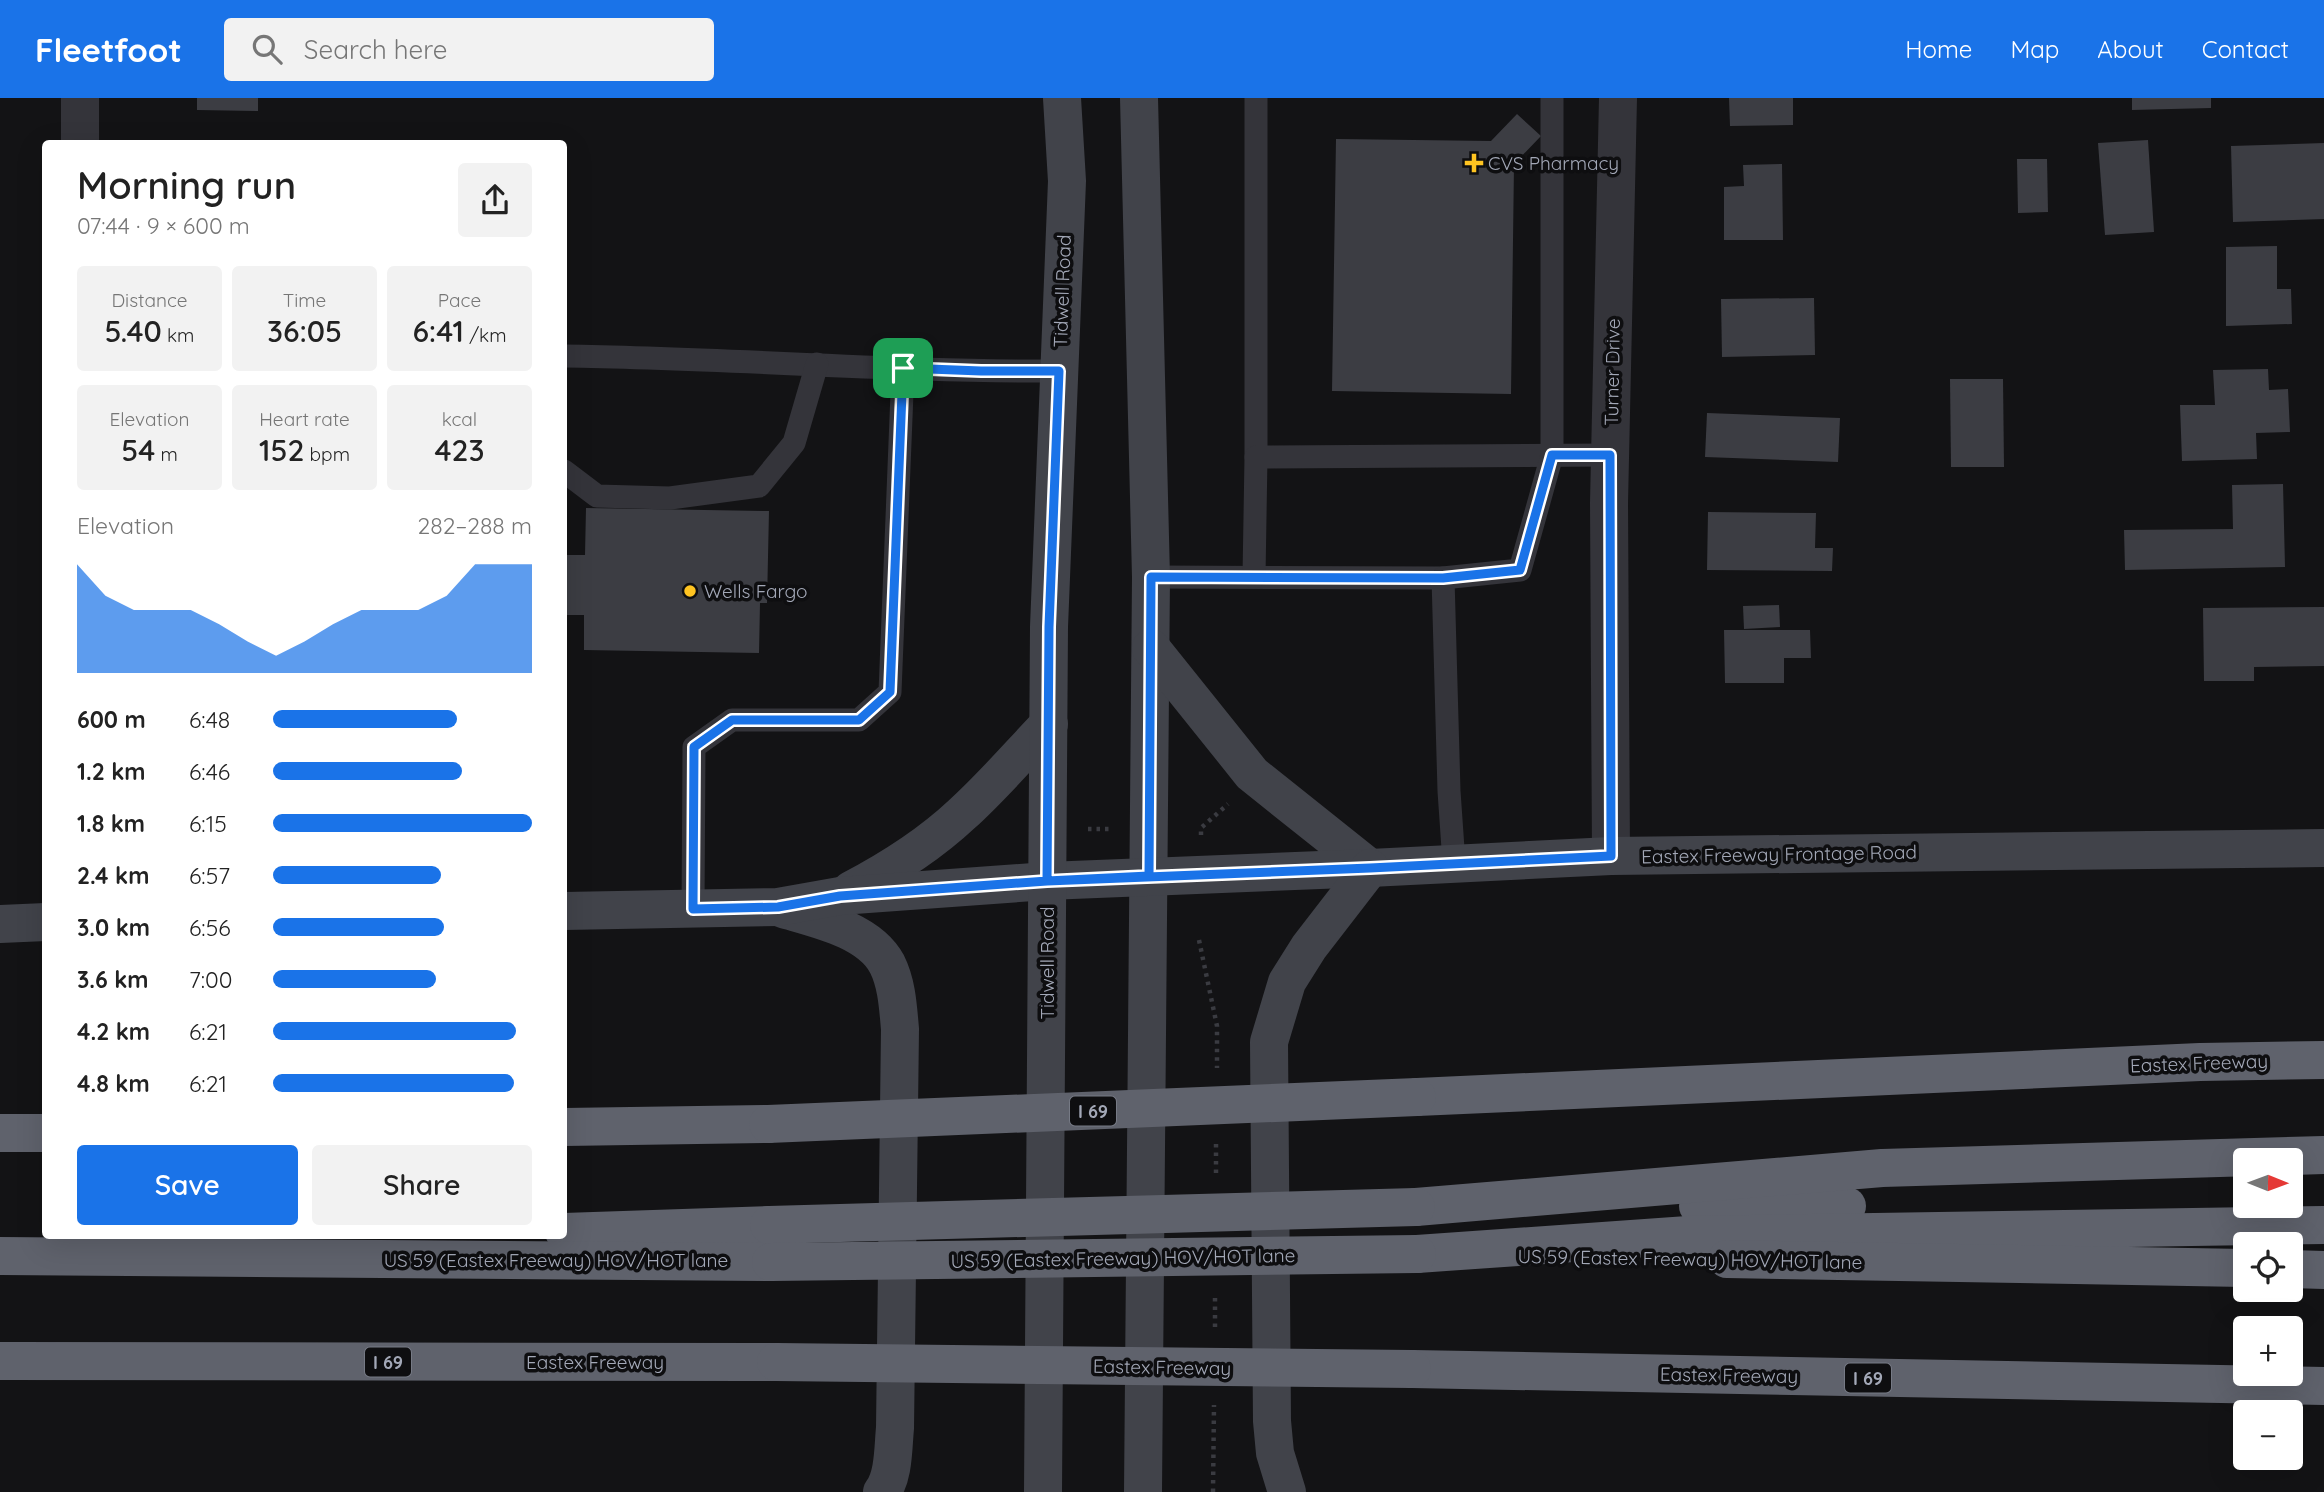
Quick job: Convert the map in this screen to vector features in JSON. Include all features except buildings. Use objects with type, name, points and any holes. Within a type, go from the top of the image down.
[{"type":"highway","points":[[2200,1062],[2324,1032]]},
{"type":"highway","name":"Eastex Freeway","points":[[567,1127],[768,1124],[2200,1062],[2324,1060]]},
{"type":"highway","points":[[0,1133],[42,1133]]},
{"type":"highway","points":[[567,1232],[770,1244],[1416,1207],[1882,1168],[2324,1155]]},
{"type":"highway","points":[[2303,1203],[2324,1203]]},
{"type":"highway","points":[[1416,1207],[2233,1204]]},
{"type":"highway","points":[[1417,1254],[1688,1235],[2324,1225]]},
{"type":"highway","points":[[0,1254],[398,1239]]},
{"type":"highway","name":"US 59 (Eastex Freeway) HOV/HOT lane","points":[[0,1254],[770,1244],[2233,1268]]},
{"type":"highway","points":[[2303,1269],[2324,1270]]},
{"type":"highway","name":"Eastex Freeway","points":[[0,1361],[776,1362],[1412,1369],[2324,1386]]},
{"type":"main road","name":"Tidwell Road","points":[[1043,1492],[1049,627],[1067,181],[1062,98]]},
{"type":"main road","points":[[1139,98],[1151,577],[1143,1492]]},
{"type":"main road","points":[[1151,648],[1252,774],[1370,868],[1309,947],[1287,982],[1269,1042],[1272,1421],[1275,1453],[1287,1492]]},
{"type":"main road","points":[[840,896],[916,852],[951,824],[1048,724]]},
{"type":"main road","name":"Eastex Freeway Frontage Road","points":[[567,911],[778,907],[840,896],[1047,881],[1611,856],[2324,848]]},
{"type":"main road","points":[[778,907],[842,927],[864,940],[886,962],[896,990],[900,1028],[895,1429],[887,1486],[882,1492]]},
{"type":"main road","points":[[0,924],[42,922]]},
{"type":"street","points":[[79,140],[80,98]]},
{"type":"street","name":"Turner Drive","points":[[1611,856],[1610,455],[1618,98]]},
{"type":"lane","points":[[1254,577],[1256,98]]},
{"type":"lane","points":[[1151,577],[1443,578],[1520,570],[1552,455],[1552,98]]},
{"type":"lane","points":[[567,356],[653,357],[981,371],[1059,371]]},
{"type":"lane","points":[[567,473],[597,496],[670,498],[759,486],[794,443],[817,364]]},
{"type":"lane","points":[[693,909],[694,747],[732,720],[859,720],[890,692],[903,368]]},
{"type":"lane","points":[[1256,457],[1610,455]]},
{"type":"lane","points":[[1443,578],[1449,791],[1454,863]]},
{"type":"path","points":[[1201,836],[1198,828],[1229,804]]},
{"type":"place","name":"CVS Pharmacy","points":[[1474,163]]},
{"type":"place","name":"Wells Fargo","points":[[690,591]]},
{"type":"route","points":[[903,368],[890,692],[859,720],[732,720],[694,747],[693,909],[778,907],[840,896],[1047,881],[1611,856],[1610,455],[1552,455],[1520,570],[1443,578],[1151,577],[1149,876],[1047,881],[1049,627],[1059,371],[903,368]]}]
